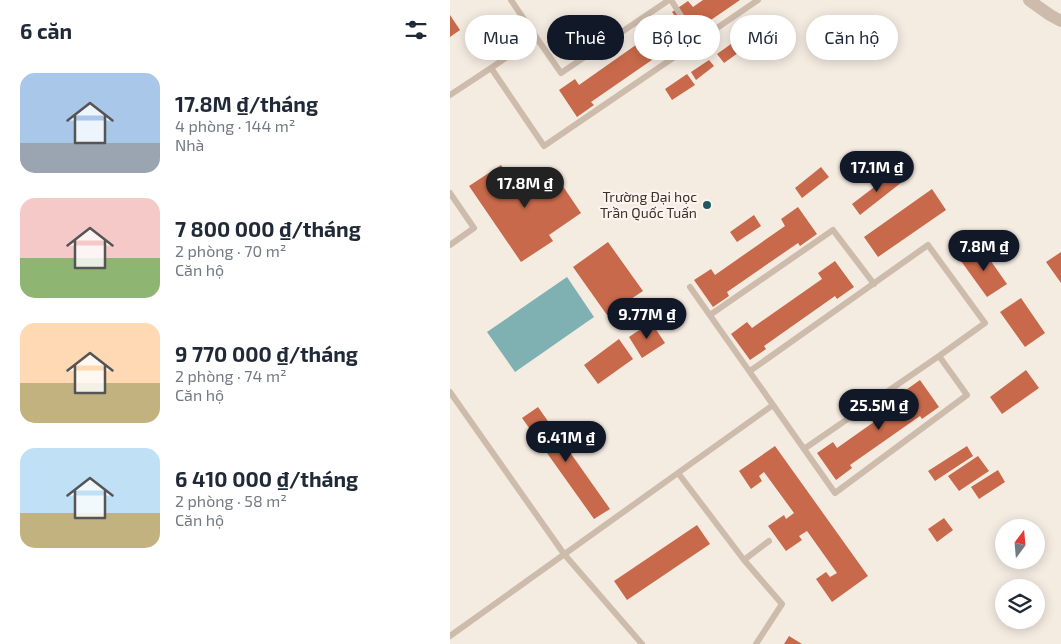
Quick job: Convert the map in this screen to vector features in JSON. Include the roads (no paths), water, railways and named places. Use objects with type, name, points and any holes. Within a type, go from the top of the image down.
[{"type":"street","points":[[1029,0],[1061,21]]},
{"type":"lane","points":[[511,0],[521,15]]},
{"type":"lane","points":[[537,38],[561,73],[670,0],[680,15]]},
{"type":"lane","points":[[720,26],[758,0]]},
{"type":"lane","points":[[450,95],[503,60]]},
{"type":"lane","points":[[491,68],[544,146],[669,60]]},
{"type":"lane","points":[[450,193],[474,228],[450,245]]},
{"type":"lane","points":[[710,315],[833,230],[874,284]]},
{"type":"lane","points":[[750,372],[928,245],[985,323],[804,449]]},
{"type":"lane","points":[[690,287],[835,493],[967,395],[939,356]]},
{"type":"lane","points":[[450,392],[564,554],[642,644]]},
{"type":"lane","points":[[450,636],[773,405]]},
{"type":"lane","points":[[678,473],[744,560],[782,604],[756,644]]},
{"type":"lane","points":[[744,560],[769,541]]},
{"type":"water","points":[[567,277],[594,317],[515,372],[487,332]]},
{"type":"place","name":"Trường Đại học Trần Quốc Tuấn","points":[[707,205]]}]
